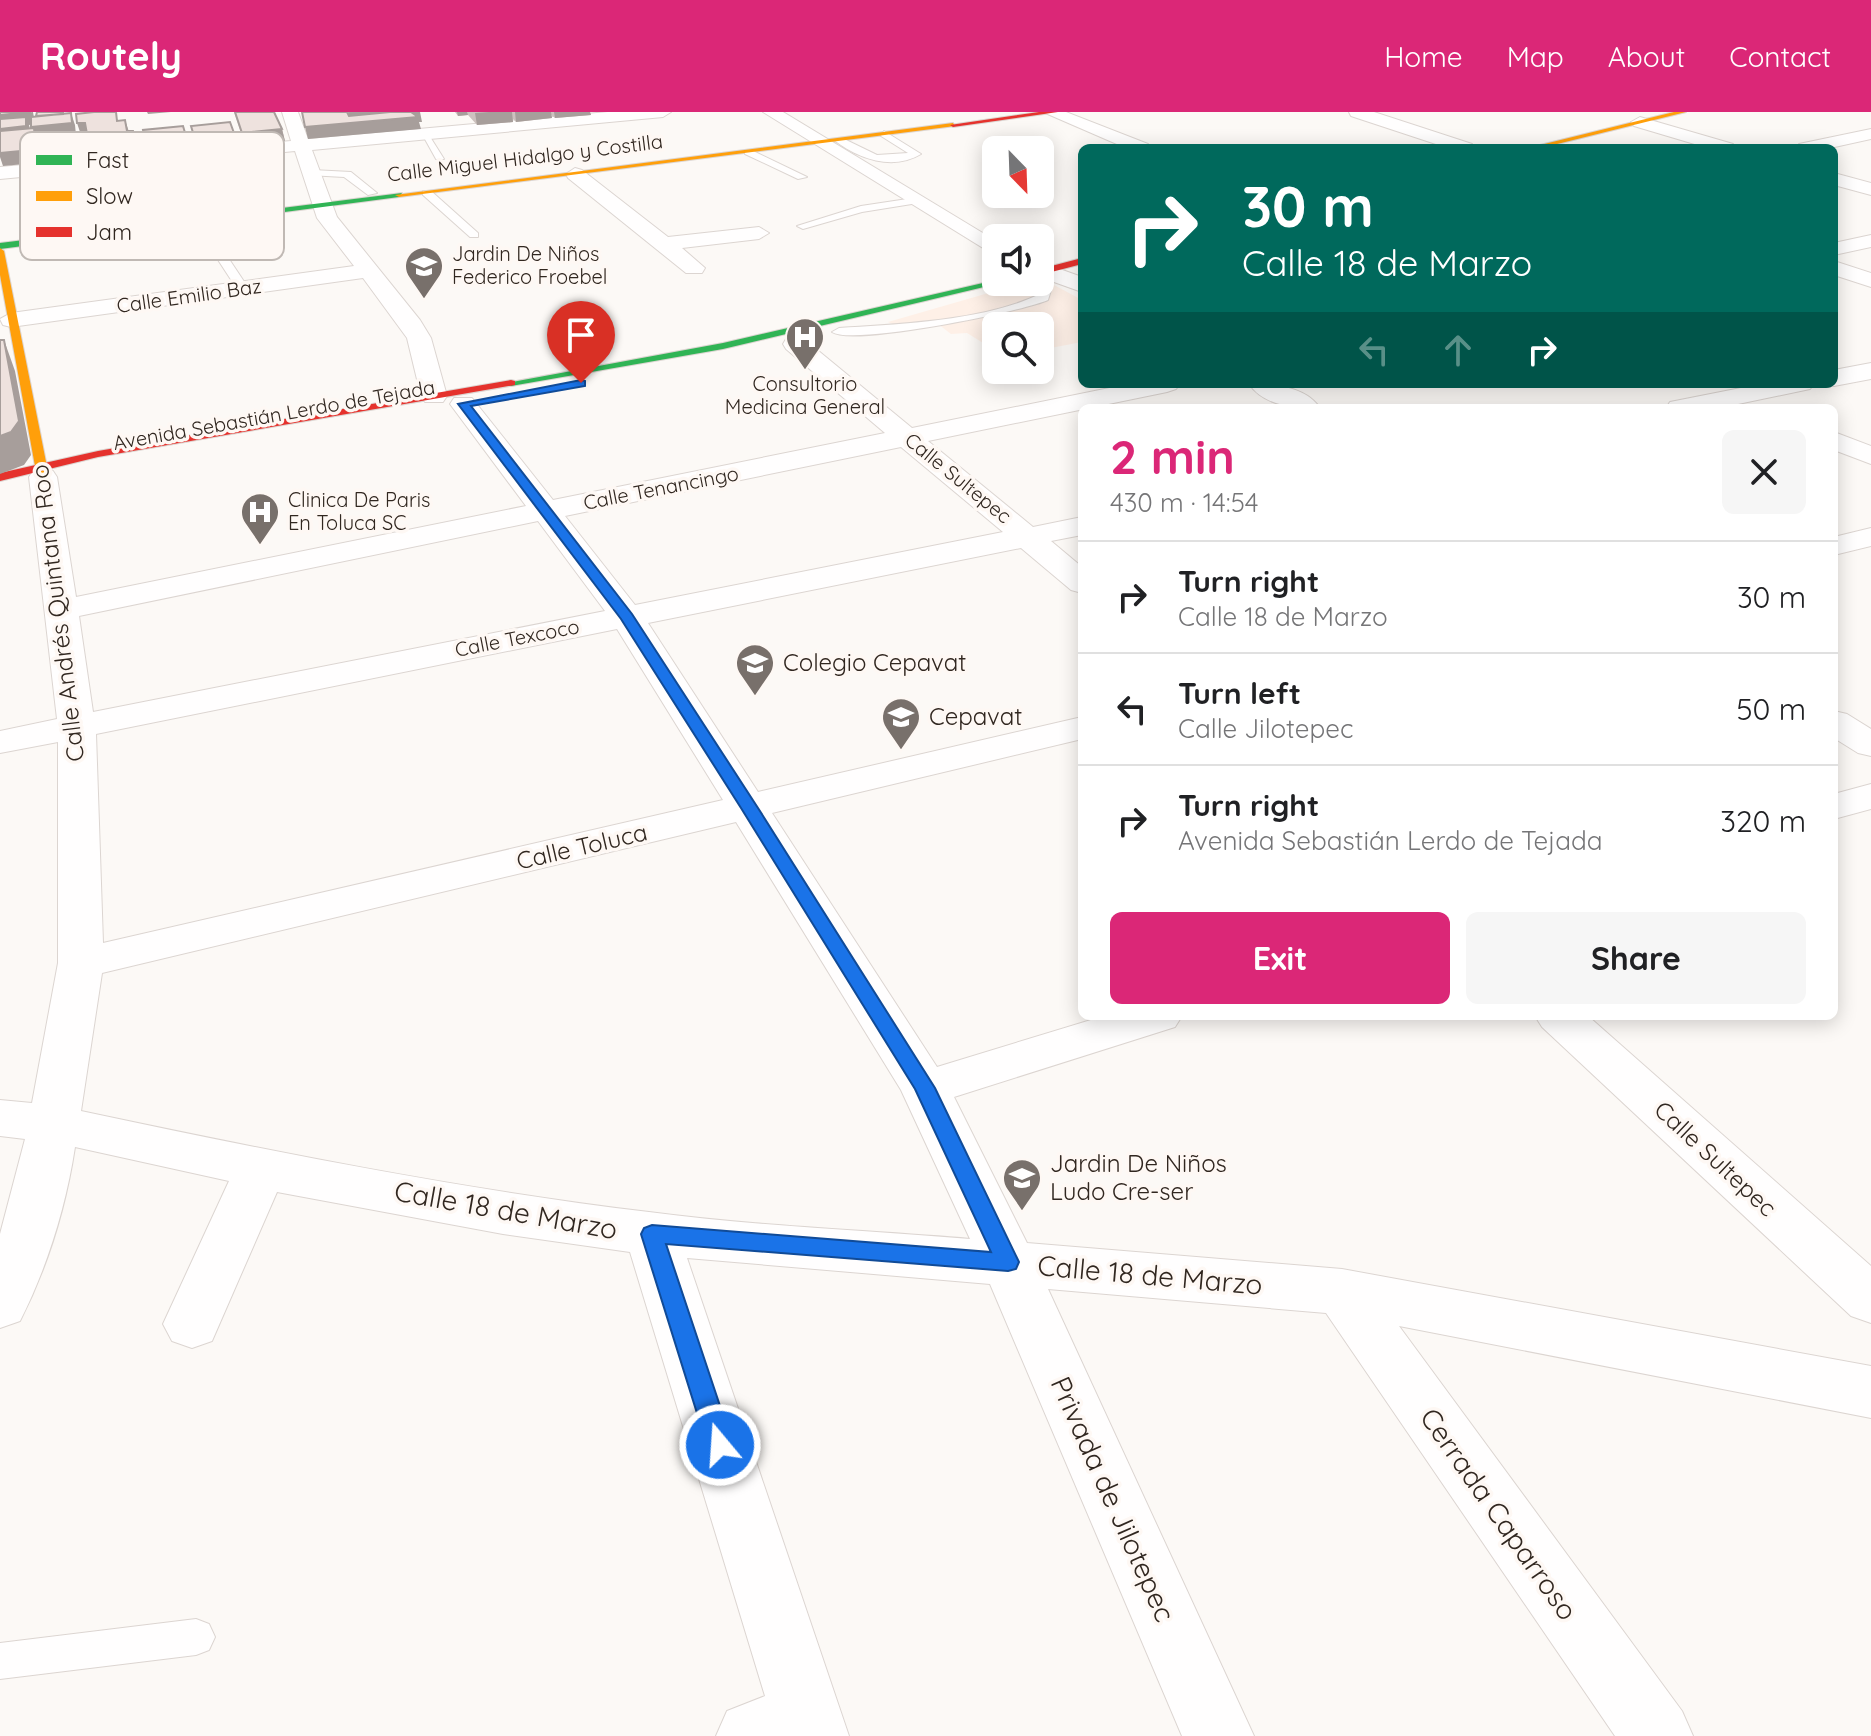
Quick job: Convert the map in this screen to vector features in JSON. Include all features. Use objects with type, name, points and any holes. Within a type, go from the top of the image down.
[{"type":"main road","name":"Calle Miguel Hidalgo y Costilla","points":[[284,207],[427,193],[748,152],[1007,112]]},
{"type":"main road","name":"Calle Miguel Hidalgo y Costilla","points":[[284,208],[372,193],[1053,112]]},
{"type":"main road","points":[[1549,144],[1683,112]]},
{"type":"main road","name":"Calle Miguel Hidalgo y Costilla","points":[[0,239],[20,237]]},
{"type":"main road","name":"Calle Miguel Hidalgo y Costilla","points":[[0,249],[20,246]]},
{"type":"main road","name":"Calle Andrés Quintana Roo","points":[[0,249],[11,320],[10,366],[42,471]]},
{"type":"main road","points":[[1054,269],[1078,262]]},
{"type":"main road","name":"Avenida Sebastián Lerdo de Tejada","points":[[0,477],[795,344],[982,287]]},
{"type":"main road","name":"Avenida Sebastián Lerdo de Tejada","points":[[0,483],[42,471],[449,400],[723,346],[975,289]]},
{"type":"street","points":[[290,112],[332,226],[412,325],[449,400]]},
{"type":"street","points":[[438,112],[452,131]]},
{"type":"street","points":[[284,147],[605,114],[663,112]]},
{"type":"street","points":[[771,112],[823,139],[914,201],[982,242]]},
{"type":"street","points":[[1053,112],[1132,144]]},
{"type":"street","points":[[1357,112],[1454,144]]},
{"type":"street","points":[[1640,122],[1714,144]]},
{"type":"street","points":[[1824,144],[1871,134]]},
{"type":"street","points":[[0,173],[20,171]]},
{"type":"street","points":[[575,174],[694,268]]},
{"type":"street","points":[[1838,180],[1871,189]]},
{"type":"street","points":[[663,244],[759,233]]},
{"type":"street","points":[[1838,248],[1871,241]]},
{"type":"street","points":[[1838,269],[1871,280]]},
{"type":"street","name":"Calle Emilio Baz","points":[[11,320],[367,271]]},
{"type":"street","points":[[1054,277],[1078,284]]},
{"type":"street","name":"Calle Sultepec","points":[[795,344],[1078,580]]},
{"type":"street","points":[[1838,377],[1871,371]]},
{"type":"street","name":"Calle Tenancingo","points":[[60,610],[1148,388]]},
{"type":"street","points":[[1270,388],[1300,404]]},
{"type":"street","points":[[1718,388],[1755,404]]},
{"type":"street","points":[[1699,404],[1780,388]]},
{"type":"street","name":"Privada de Jilotepec","points":[[449,400],[547,510],[627,617],[925,1088],[1008,1262],[1218,1736]]},
{"type":"street","points":[[1838,442],[1871,456]]},
{"type":"street","name":"Calle Andrés Quintana Roo","points":[[0,1305],[29,1229],[54,1124],[81,963],[77,727],[42,471]]},
{"type":"street","name":"Calle Texcoco","points":[[0,742],[1078,527]]},
{"type":"street","points":[[1838,545],[1871,537]]},
{"type":"street","points":[[1838,724],[1871,745]]},
{"type":"street","name":"Calle Toluca","points":[[81,963],[1078,729]]},
{"type":"street","points":[[1838,806],[1871,796]]},
{"type":"street","points":[[925,1088],[1145,1020]]},
{"type":"street","name":"Calle Sultepec","points":[[1564,1020],[1859,1275]]},
{"type":"street","name":"Calle 18 de Marzo","points":[[0,1118],[54,1124],[261,1169],[503,1213],[652,1234],[1342,1292],[1871,1392]]},
{"type":"street","points":[[192,1324],[261,1169]]},
{"type":"street","points":[[652,1234],[791,1730]]},
{"type":"street","name":"Cerrada Caparroso","points":[[1342,1292],[1657,1736]]},
{"type":"lane","points":[[424,134],[440,157]]},
{"type":"lane","points":[[823,139],[872,159],[902,159],[916,154],[884,134]]},
{"type":"lane","points":[[748,152],[802,177]]},
{"type":"lane","points":[[312,173],[347,174],[372,193]]},
{"type":"lane","points":[[427,193],[474,235]]},
{"type":"lane","points":[[803,226],[861,209],[914,201]]},
{"type":"lane","points":[[224,260],[243,289]]},
{"type":"lane","points":[[839,332],[889,328],[1017,307],[1044,296]]},
{"type":"lane","points":[[0,1661],[196,1637]]},
{"type":"shaded area","points":[[1054,285],[1078,298],[1078,343],[1054,347],[1054,312],[982,312],[982,342],[967,333],[951,334],[938,324],[904,330],[888,322],[982,295],[1054,296]]},
{"type":"building","points":[[0,112],[31,112],[0,115]]},
{"type":"building","points":[[37,112],[63,112],[63,114],[36,116]]},
{"type":"building","points":[[116,112],[117,121],[125,120],[127,131],[133,132],[87,132],[85,123],[77,123],[76,114]]},
{"type":"building","points":[[235,112],[274,112],[282,129],[252,132],[242,132]]},
{"type":"building","points":[[302,112],[347,112],[349,116],[411,112],[418,117],[305,127]]},
{"type":"building","points":[[71,113],[72,123],[31,127],[31,117]]},
{"type":"building","points":[[26,117],[26,126],[0,129],[0,119]]},
{"type":"building","points":[[230,122],[234,132],[193,132],[191,126]]},
{"type":"building","points":[[183,126],[185,132],[143,132]]},
{"type":"building","points":[[34,128],[34,132],[20,132],[20,151],[0,153],[0,131]]},
{"type":"building","points":[[0,340],[4,340],[19,421],[11,432],[0,436]]},
{"type":"traffic: fast","points":[[284,210],[399,195]]},
{"type":"traffic: fast","points":[[0,246],[20,243]]},
{"type":"traffic: fast","points":[[511,383],[723,346],[982,286]]},
{"type":"traffic: slow","points":[[1549,144],[1683,112]]},
{"type":"traffic: slow","points":[[399,195],[953,125]]},
{"type":"traffic: slow","points":[[0,251],[43,477]]},
{"type":"traffic: jam","points":[[953,125],[1055,112]]},
{"type":"traffic: jam","points":[[1054,268],[1078,262]]},
{"type":"traffic: jam","points":[[0,477],[98,454],[511,383]]},
{"type":"place","name":"Jardin De Niños Federico Froebel","points":[[424,300]]},
{"type":"place","name":"Consultorio Medicina General","points":[[805,371]]},
{"type":"place","name":"Clinica De Paris En Toluca SC","points":[[260,546]]},
{"type":"place","name":"Colegio Cepavat","points":[[755,697]]},
{"type":"place","name":"Cepavat","points":[[901,751]]},
{"type":"place","name":"Jardin De Niños Ludo Cre-ser","points":[[1022,1212]]},
{"type":"route","points":[[581,383],[463,404],[627,617],[750,808],[925,1088],[1008,1262],[652,1234],[720,1445]]}]
